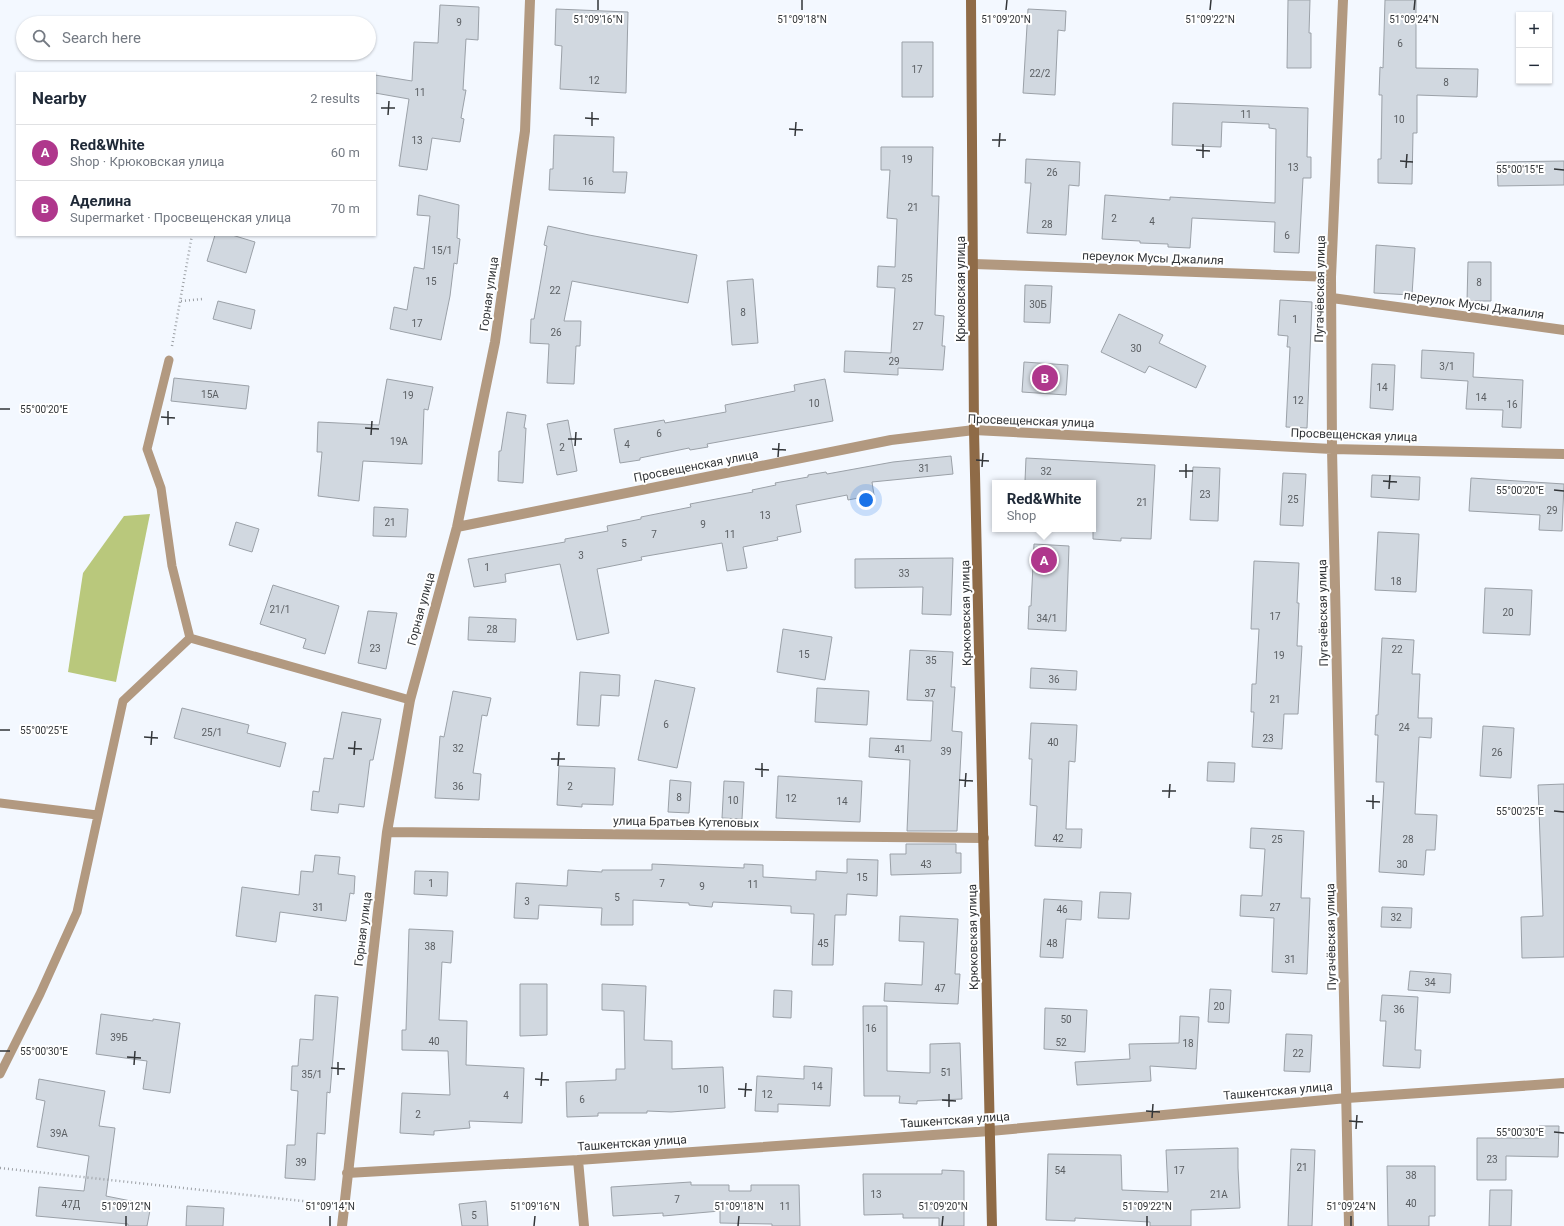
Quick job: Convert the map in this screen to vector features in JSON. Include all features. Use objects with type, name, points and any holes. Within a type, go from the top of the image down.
[{"type":"street","name":"Горная улица","points":[[342,1226],[387,832],[410,700],[457,527],[495,342],[525,131],[530,0]]},
{"type":"street","name":"Крюковская улица","points":[[971,0],[974,430],[992,1226]]},
{"type":"street","name":"Пугачёвская улица","points":[[1343,0],[1332,277],[1332,449],[1349,1226]]},
{"type":"street","name":"переулок Мусы Джалиля","points":[[974,264],[1332,277]]},
{"type":"street","name":"переулок Мусы Джалиля","points":[[1332,298],[1564,330]]},
{"type":"street","name":"Просвещенская улица","points":[[457,527],[891,440],[974,430],[1332,449],[1564,454]]},
{"type":"street","name":"улица Братьев Кутеповых","points":[[387,832],[984,838]]},
{"type":"street","name":"Ташкентская улица","points":[[347,1173],[578,1160],[990,1131],[1347,1098],[1564,1083]]},
{"type":"street","points":[[578,1160],[584,1226]]},
{"type":"lane","points":[[169,360],[147,449],[160,488],[172,566],[190,638]]},
{"type":"lane","points":[[190,638],[410,700]]},
{"type":"lane","points":[[0,1074],[40,994],[77,912],[122,701],[190,638]]},
{"type":"lane","points":[[0,804],[98,815]]},
{"type":"path","points":[[169,360],[192,236]]},
{"type":"path","points":[[181,301],[203,299]]},
{"type":"path","points":[[0,1168],[344,1206]]},
{"type":"green space","points":[[150,514],[116,682],[68,672],[83,573],[124,516]]},
{"type":"building","points":[[1288,0],[1310,0],[1309,33],[1311,33],[1311,68],[1287,68]]},
{"type":"building","points":[[1385,0],[1416,0],[1416,68],[1478,69],[1477,97],[1417,95],[1417,133],[1413,133],[1412,184],[1378,183],[1378,159],[1381,159],[1382,95],[1379,95],[1380,67],[1383,68]]},
{"type":"building","points":[[440,5],[479,7],[478,40],[466,39],[463,90],[466,90],[461,118],[464,119],[460,142],[432,138],[427,170],[399,166],[409,99],[376,93],[376,75],[412,81],[414,42],[438,43]]},
{"type":"building","points":[[556,9],[628,12],[626,93],[560,89],[562,46],[555,45]]},
{"type":"building","points":[[1028,9],[1066,11],[1065,31],[1058,30],[1055,95],[1023,93]]},
{"type":"building","points":[[902,42],[933,42],[933,97],[902,97]]},
{"type":"building","points":[[1173,103],[1308,108],[1307,157],[1311,157],[1311,178],[1303,178],[1299,253],[1274,252],[1275,222],[1192,218],[1190,248],[1168,247],[1168,244],[1140,243],[1140,241],[1102,239],[1105,195],[1170,200],[1170,197],[1275,203],[1276,129],[1269,128],[1269,124],[1222,122],[1221,147],[1172,145]]},
{"type":"building","points":[[554,135],[614,137],[613,172],[627,172],[625,193],[549,190],[550,169],[553,169]]},
{"type":"building","points":[[881,147],[933,147],[932,196],[939,196],[935,315],[944,316],[942,346],[945,346],[943,370],[898,368],[898,375],[844,372],[845,351],[891,353],[895,288],[877,287],[878,266],[895,267],[897,219],[887,218],[890,170],[881,170]]},
{"type":"building","points":[[1026,159],[1080,162],[1079,186],[1069,185],[1066,235],[1027,233],[1031,183],[1025,183]]},
{"type":"building","points":[[1564,161],[1564,185],[1498,186],[1497,162]]},
{"type":"building","points":[[419,195],[459,205],[457,238],[460,239],[457,264],[454,263],[450,296],[441,340],[390,329],[394,307],[407,310],[414,267],[424,269],[430,216],[417,215]]},
{"type":"building","points":[[548,226],[697,255],[688,303],[572,281],[564,321],[581,321],[580,346],[576,346],[574,384],[547,383],[549,344],[530,343],[531,319],[534,319],[547,246],[544,245]]},
{"type":"building","points":[[215,236],[235,236],[255,242],[246,273],[207,261]]},
{"type":"building","points":[[1376,245],[1415,248],[1412,295],[1374,293]]},
{"type":"building","points":[[1468,262],[1491,262],[1491,301],[1467,301]]},
{"type":"building","points":[[753,279],[758,343],[732,345],[727,281]]},
{"type":"building","points":[[1025,285],[1052,286],[1050,323],[1024,322]]},
{"type":"building","points":[[1280,300],[1312,302],[1307,428],[1286,427],[1290,347],[1287,347],[1288,336],[1278,335]]},
{"type":"building","points":[[218,301],[255,310],[251,329],[213,319]]},
{"type":"building","points":[[1119,314],[1163,335],[1159,343],[1206,366],[1196,388],[1149,366],[1145,373],[1101,352]]},
{"type":"building","points":[[1422,350],[1474,353],[1473,377],[1523,380],[1521,428],[1502,427],[1503,410],[1466,409],[1468,381],[1421,378]]},
{"type":"building","points":[[1024,362],[1068,365],[1066,395],[1022,392]]},
{"type":"building","points":[[1372,364],[1395,365],[1393,410],[1370,408]]},
{"type":"building","points":[[174,378],[249,386],[246,409],[171,401]]},
{"type":"building","points":[[387,379],[433,387],[428,410],[424,409],[422,464],[363,461],[359,501],[318,496],[322,452],[317,452],[318,422],[379,425]]},
{"type":"building","points":[[825,379],[833,421],[707,444],[708,447],[690,450],[689,448],[640,458],[640,460],[620,463],[614,429],[664,420],[665,423],[726,412],[725,405],[795,391],[794,385]]},
{"type":"building","points":[[507,412],[526,415],[524,428],[526,428],[523,483],[498,481],[499,451],[501,451]]},
{"type":"building","points":[[568,420],[577,471],[557,475],[547,424]]},
{"type":"building","points":[[951,456],[953,474],[872,482],[874,495],[848,500],[847,495],[796,505],[801,532],[777,537],[778,540],[743,547],[747,568],[727,571],[722,543],[641,557],[642,560],[597,569],[609,633],[577,640],[560,564],[505,574],[506,582],[474,587],[468,559],[565,542],[565,539],[608,531],[607,526],[641,519],[641,517],[691,507],[690,504],[753,492],[752,490],[776,485],[775,483],[808,477],[808,475],[826,472],[827,474],[893,462]]},
{"type":"building","points":[[1026,458],[1155,465],[1151,539],[1121,538],[1121,541],[1093,539],[1093,532],[1096,532],[1096,480],[1025,480]]},
{"type":"building","points":[[1193,467],[1220,468],[1218,521],[1190,520]]},
{"type":"building","points":[[1283,473],[1306,474],[1303,526],[1280,525]]},
{"type":"building","points":[[1372,475],[1420,477],[1419,500],[1371,497]]},
{"type":"building","points":[[1471,478],[1564,484],[1562,531],[1539,530],[1540,515],[1469,511]]},
{"type":"building","points":[[374,507],[408,509],[406,537],[373,536]]},
{"type":"building","points":[[236,522],[259,529],[252,552],[229,545]]},
{"type":"building","points":[[1378,532],[1419,534],[1416,592],[1375,590]]},
{"type":"building","points":[[1034,544],[1069,546],[1066,631],[1028,629],[1029,606],[1031,606]]},
{"type":"building","points":[[953,558],[951,615],[922,614],[923,587],[855,588],[855,559]]},
{"type":"building","points":[[1254,561],[1299,563],[1297,646],[1302,646],[1298,714],[1284,714],[1282,749],[1252,747],[1254,712],[1251,712],[1252,684],[1256,684],[1259,629],[1251,629]]},
{"type":"building","points":[[273,585],[339,606],[325,654],[303,648],[306,639],[260,624]]},
{"type":"building","points":[[1485,588],[1532,590],[1530,635],[1483,633]]},
{"type":"building","points":[[368,611],[397,613],[386,669],[358,663]]},
{"type":"building","points":[[469,617],[516,619],[515,642],[468,640]]},
{"type":"building","points":[[783,629],[832,637],[825,680],[777,672]]},
{"type":"building","points":[[1382,638],[1414,640],[1412,674],[1420,674],[1418,718],[1432,718],[1431,738],[1419,737],[1415,814],[1437,815],[1435,850],[1426,850],[1424,875],[1379,872],[1384,782],[1376,782],[1378,735],[1375,735],[1376,715],[1378,715]]},
{"type":"building","points":[[910,650],[953,652],[951,687],[955,687],[952,731],[962,732],[957,831],[907,831],[910,760],[869,757],[870,738],[931,741],[933,701],[907,700]]},
{"type":"building","points":[[1031,668],[1077,671],[1076,690],[1030,688]]},
{"type":"building","points":[[580,672],[620,675],[619,696],[601,695],[599,726],[577,725]]},
{"type":"building","points":[[655,680],[695,688],[677,768],[638,760]]},
{"type":"building","points":[[817,688],[869,691],[867,725],[815,722]]},
{"type":"building","points":[[453,691],[491,698],[487,716],[482,715],[473,773],[481,774],[479,800],[435,798],[440,736],[444,737]]},
{"type":"building","points":[[182,708],[249,725],[247,733],[286,743],[280,767],[174,738]]},
{"type":"building","points":[[342,712],[381,719],[373,760],[370,760],[364,807],[339,804],[338,813],[311,810],[313,791],[319,792],[324,758],[333,759]]},
{"type":"building","points":[[1031,723],[1077,725],[1075,762],[1069,761],[1066,829],[1082,829],[1081,848],[1035,846],[1037,806],[1030,805],[1032,759],[1029,759]]},
{"type":"building","points":[[1483,726],[1514,728],[1511,778],[1480,776]]},
{"type":"building","points":[[1208,762],[1235,763],[1234,782],[1207,781]]},
{"type":"building","points":[[559,766],[615,768],[613,805],[582,804],[582,807],[557,805]]},
{"type":"building","points":[[778,776],[862,781],[860,822],[776,818]]},
{"type":"building","points":[[670,780],[691,782],[689,813],[668,812]]},
{"type":"building","points":[[724,781],[744,782],[742,819],[722,818]]},
{"type":"building","points":[[1564,784],[1564,957],[1522,958],[1521,917],[1543,916],[1538,785]]},
{"type":"building","points":[[1251,828],[1304,831],[1301,898],[1310,898],[1307,974],[1272,972],[1274,918],[1240,916],[1241,895],[1262,896],[1265,849],[1250,848]]},
{"type":"building","points":[[906,844],[956,844],[956,853],[961,853],[961,873],[891,875],[890,854],[906,854]]},
{"type":"building","points":[[315,855],[340,857],[338,874],[355,876],[354,894],[350,893],[346,921],[280,912],[276,942],[236,936],[242,887],[299,895],[301,871],[313,872]]},
{"type":"building","points":[[847,859],[878,860],[877,896],[847,894],[846,915],[835,915],[833,965],[812,965],[814,914],[791,913],[791,906],[713,902],[712,907],[689,905],[689,903],[633,900],[633,925],[601,925],[602,908],[539,905],[538,919],[514,918],[516,883],[567,886],[568,870],[602,872],[602,870],[652,870],[652,864],[744,868],[744,864],[763,865],[763,877],[816,880],[816,871],[847,873]]},
{"type":"building","points":[[415,871],[448,872],[447,896],[414,894]]},
{"type":"building","points":[[1100,892],[1131,893],[1129,919],[1098,918]]},
{"type":"building","points":[[1044,899],[1082,901],[1081,920],[1066,919],[1063,958],[1040,957]]},
{"type":"building","points":[[1382,907],[1412,908],[1411,928],[1381,927]]},
{"type":"building","points":[[900,916],[958,919],[955,974],[960,974],[958,1004],[884,1001],[885,983],[922,985],[924,942],[899,941]]},
{"type":"building","points":[[409,929],[453,931],[451,963],[442,962],[439,1020],[467,1021],[466,1065],[524,1068],[522,1123],[469,1121],[470,1128],[434,1131],[434,1135],[400,1133],[402,1093],[450,1095],[448,1051],[402,1050],[402,1030],[406,1030]]},
{"type":"building","points":[[1410,971],[1451,974],[1450,993],[1408,990]]},
{"type":"building","points":[[520,984],[547,984],[547,1035],[520,1036]]},
{"type":"building","points":[[602,984],[646,986],[644,1040],[672,1041],[672,1069],[723,1067],[725,1108],[671,1112],[647,1111],[647,1113],[598,1113],[598,1116],[567,1117],[566,1082],[616,1080],[616,1069],[625,1069],[624,1011],[602,1010]]},
{"type":"building","points":[[1210,989],[1231,990],[1229,1023],[1208,1022]]},
{"type":"building","points":[[774,990],[792,991],[791,1018],[773,1017]]},
{"type":"building","points":[[315,995],[338,997],[330,1093],[327,1092],[325,1134],[317,1133],[315,1180],[285,1178],[287,1145],[295,1145],[298,1091],[291,1090],[292,1066],[298,1066],[300,1039],[313,1040]]},
{"type":"building","points":[[1382,995],[1418,997],[1415,1050],[1421,1050],[1420,1068],[1383,1066],[1386,1021],[1380,1021]]},
{"type":"building","points":[[863,1006],[887,1006],[887,1071],[930,1073],[930,1044],[960,1043],[962,1099],[917,1101],[917,1104],[899,1103],[900,1096],[864,1096]]},
{"type":"building","points":[[1045,1008],[1087,1010],[1085,1052],[1044,1049]]},
{"type":"building","points":[[101,1014],[180,1023],[170,1093],[143,1089],[147,1061],[96,1054]]},
{"type":"building","points":[[1180,1016],[1199,1017],[1196,1069],[1150,1066],[1151,1081],[1077,1085],[1075,1062],[1130,1059],[1129,1044],[1179,1043]]},
{"type":"building","points":[[1286,1034],[1312,1035],[1310,1072],[1284,1071]]},
{"type":"building","points":[[804,1066],[832,1068],[830,1106],[778,1104],[778,1112],[755,1111],[757,1076],[804,1079]]},
{"type":"building","points":[[39,1079],[105,1091],[99,1126],[115,1128],[106,1196],[151,1205],[147,1226],[128,1226],[128,1224],[36,1216],[39,1187],[84,1191],[89,1156],[37,1147],[45,1101],[36,1099]]},
{"type":"building","points":[[1539,1126],[1559,1126],[1558,1157],[1506,1156],[1506,1180],[1477,1180],[1477,1138],[1539,1138]]},
{"type":"building","points":[[1238,1148],[1240,1208],[1191,1210],[1191,1226],[1150,1226],[1150,1222],[1075,1218],[1075,1221],[1046,1220],[1048,1154],[1121,1155],[1122,1190],[1168,1192],[1166,1150]]},
{"type":"building","points":[[1291,1149],[1315,1150],[1312,1226],[1288,1226]]},
{"type":"building","points":[[1387,1166],[1435,1166],[1435,1216],[1429,1216],[1429,1226],[1388,1226]]},
{"type":"building","points":[[942,1170],[964,1171],[964,1226],[939,1226],[939,1218],[903,1218],[903,1214],[864,1215],[863,1174],[942,1174]]},
{"type":"building","points":[[691,1182],[691,1185],[729,1185],[729,1191],[751,1191],[751,1185],[799,1185],[800,1226],[720,1223],[720,1211],[663,1216],[663,1213],[613,1216],[611,1187]]},
{"type":"building","points":[[1490,1190],[1512,1190],[1511,1226],[1489,1226]]},
{"type":"building","points":[[486,1201],[488,1226],[462,1226],[459,1204]]},
{"type":"building","points":[[187,1206],[224,1208],[223,1226],[186,1226]]},
{"type":"place","name":"Аделина","points":[[1045,378]]},
{"type":"place","name":"Red&White","points":[[1044,560]]}]
